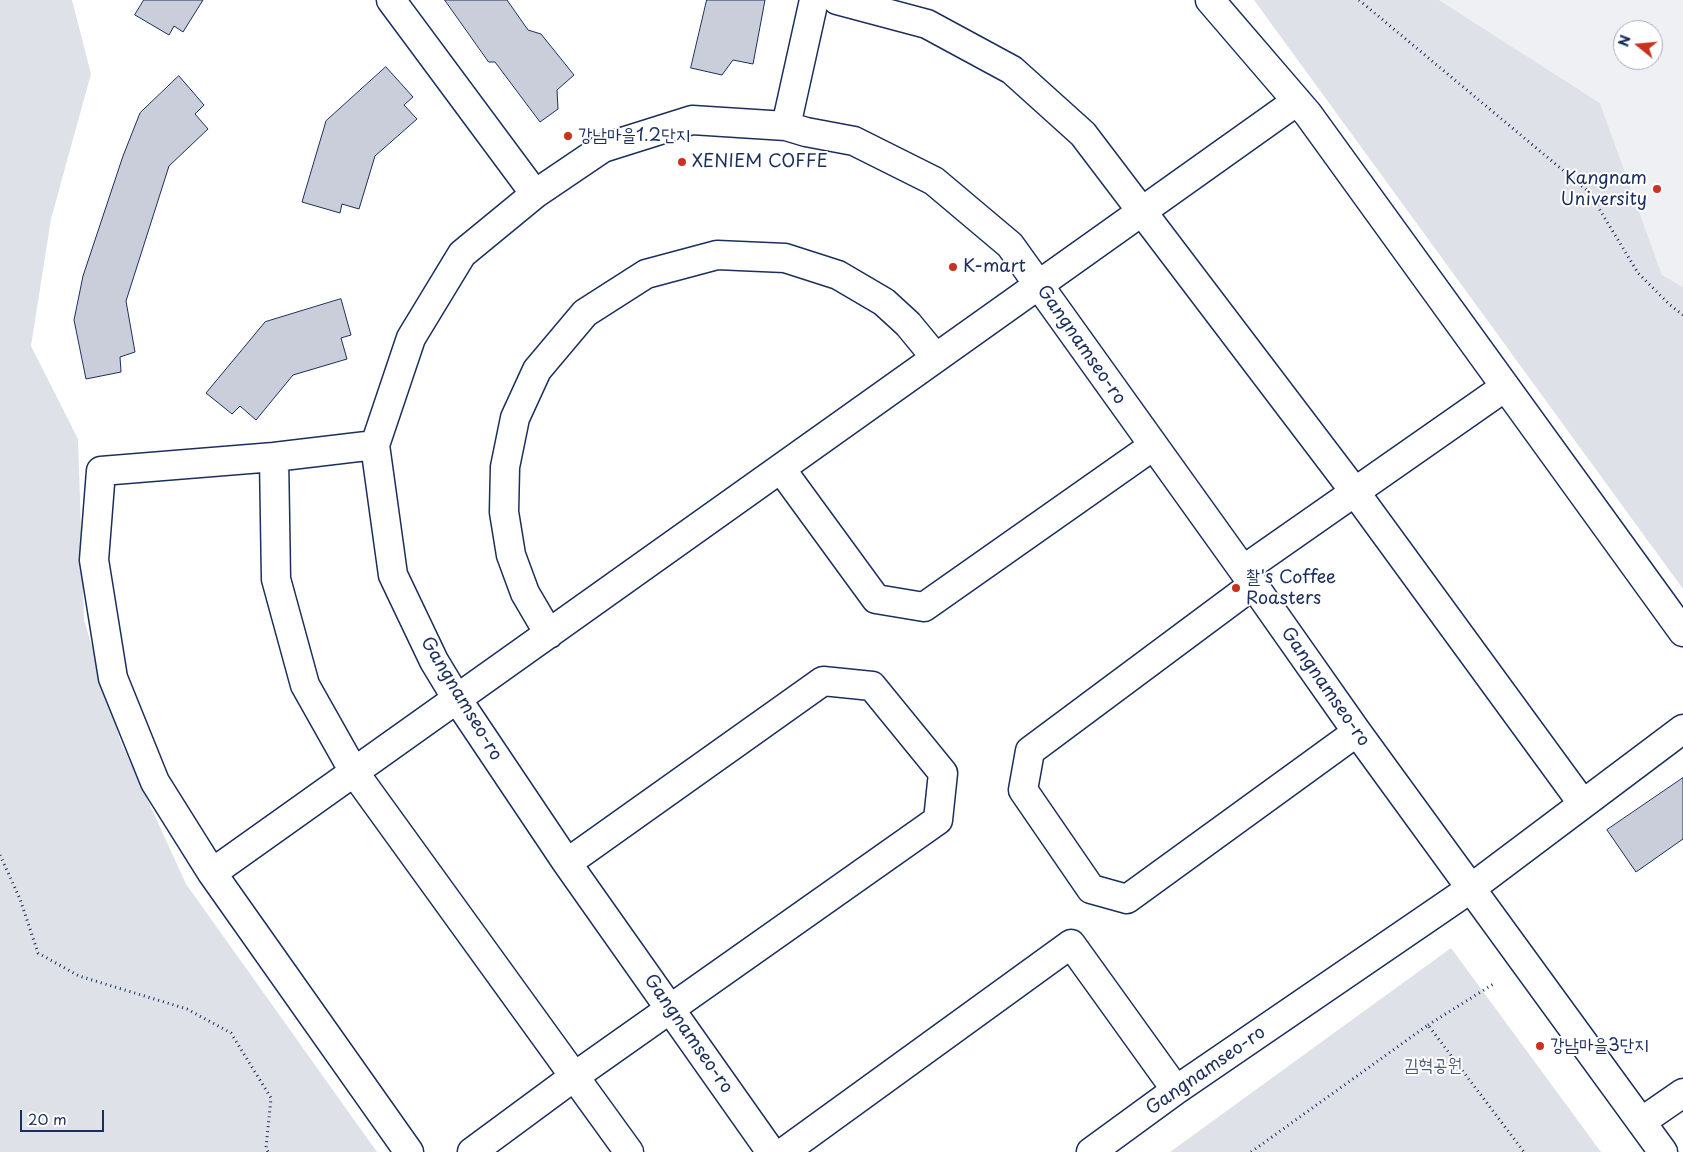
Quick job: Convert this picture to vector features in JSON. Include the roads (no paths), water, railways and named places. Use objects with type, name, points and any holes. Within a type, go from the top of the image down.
[{"type":"street","points":[[391,0],[535,194]]},
{"type":"street","points":[[786,126],[814,0]]},
{"type":"street","points":[[837,0],[927,24],[1012,70],[1083,134],[1355,492],[1583,804]]},
{"type":"street","points":[[1210,0],[1314,122],[1683,632]]},
{"type":"street","points":[[212,873],[1297,101]]},
{"type":"street","name":"Gangnamseo-ro","points":[[771,1152],[567,863],[457,699],[434,661],[393,575],[374,445],[411,338],[462,254],[535,194],[603,148],[692,120],[786,126],[854,141],[934,181],[1010,245],[1470,889],[1663,1152]]},
{"type":"street","points":[[549,634],[525,593],[511,555],[504,512],[505,467],[515,418],[537,370],[585,313],[646,274],[717,255],[785,258],[838,275],[884,302],[908,324],[936,358]]},
{"type":"street","points":[[1357,732],[1128,899],[1091,889],[1023,790],[1030,751],[1355,492],[1505,387]]},
{"type":"street","points":[[374,445],[102,471],[94,560],[113,678],[155,782],[212,873],[409,1152]]},
{"type":"street","points":[[781,469],[876,599],[924,607],[1153,446]]},
{"type":"street","points":[[274,456],[276,579],[305,685],[354,772],[629,1152]]},
{"type":"street","points":[[472,1152],[575,1076],[938,820],[942,773],[872,686],[823,680],[567,863]]},
{"type":"street","points":[[1470,889],[1683,729]]},
{"type":"street","name":"Gangnamseo-ro","points":[[1091,1152],[1176,1090],[1470,889]]},
{"type":"street","points":[[784,1152],[1070,944],[1176,1090]]},
{"type":"street","points":[[1641,1122],[1683,1093]]},
{"type":"place","name":"강남마을1.2단지","points":[[568,136]]},
{"type":"place","name":"XENIEM COFFE","points":[[682,162]]},
{"type":"place","name":"Kangnam University","points":[[1657,189]]},
{"type":"place","name":"K-mart","points":[[953,267]]},
{"type":"place","name":"촬's Coffee Roasters","points":[[1236,588]]},
{"type":"place","name":"강남마을3단지","points":[[1540,1046]]},
{"type":"park label","name":"김혁공원","points":[[1433,1066]]}]
